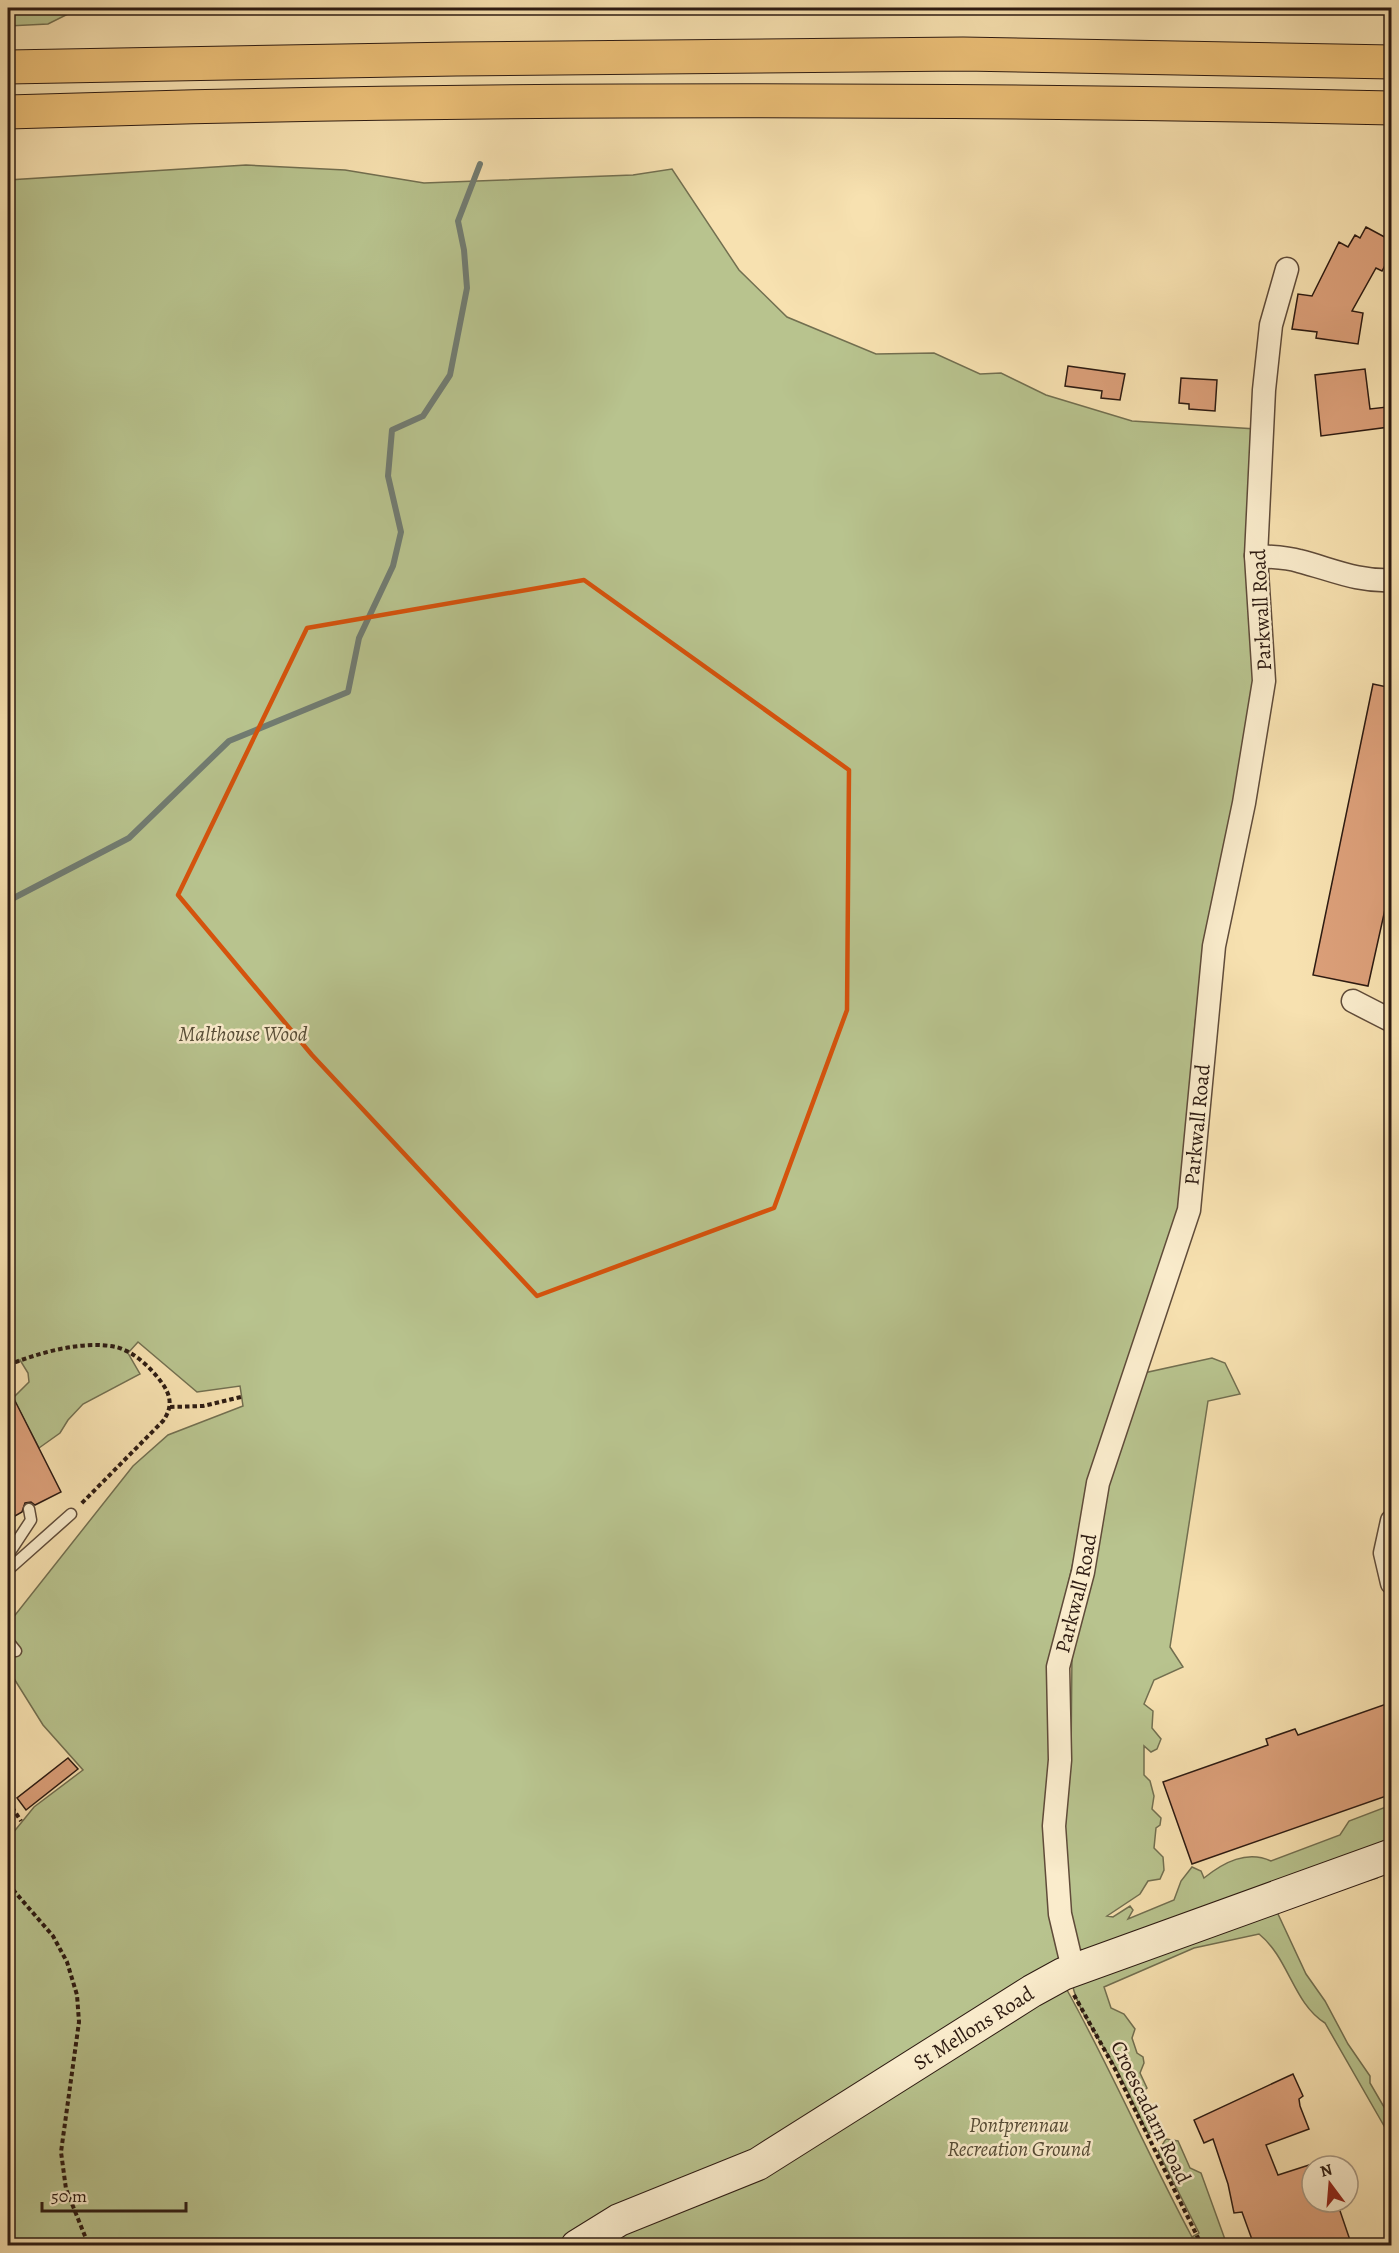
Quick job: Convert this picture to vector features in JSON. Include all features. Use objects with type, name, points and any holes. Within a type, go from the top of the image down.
[{"type":"highway","points":[[1242,59],[1392,51]]},
{"type":"highway","points":[[8,67],[444,59],[939,54],[1392,62]]},
{"type":"highway","points":[[8,112],[477,103],[886,99],[1392,108]]},
{"type":"highway","points":[[1240,105],[1392,119]]},
{"type":"main road","name":"St Mellons Road","points":[[577,2246],[619,2220],[758,2164],[1025,1995],[1073,1981],[1392,1856]]},
{"type":"street","name":"Parkwall Road","points":[[1073,1981],[1060,1914],[1054,1826],[1060,1760],[1058,1667],[1083,1572],[1098,1483],[1189,1210],[1215,946],[1244,803],[1264,681],[1256,556],[1264,387],[1271,325],[1287,269]]},
{"type":"street","points":[[1256,556],[1298,560],[1335,573],[1370,581],[1392,580]]},
{"type":"street","points":[[1353,1001],[1392,1021]]},
{"type":"street","points":[[1392,1521],[1385,1553],[1392,1583]]},
{"type":"lane","points":[[8,1555],[31,1520],[29,1509]]},
{"type":"lane","points":[[8,1570],[71,1514]]},
{"type":"lane","points":[[8,1641],[16,1651]]},
{"type":"path","points":[[8,1365],[53,1352],[87,1346],[116,1347],[137,1357],[153,1371],[166,1388],[170,1407],[163,1421],[71,1514]]},
{"type":"path","points":[[170,1407],[203,1406],[241,1397]]},
{"type":"path","points":[[8,1801],[21,1821]]},
{"type":"path","points":[[8,1884],[53,1936],[68,1962],[77,1995],[79,2022],[61,2152],[66,2189],[89,2246]]},
{"type":"path","name":"Croescadarn Road","points":[[1073,1981],[1202,2246]]},
{"type":"highlighted area","points":[[584,580],[849,770],[847,1010],[774,1208],[537,1296],[312,1055],[178,895],[307,628]]},
{"type":"green space","points":[[8,8],[127,8],[76,10],[48,24],[8,26]]},
{"type":"green space","name":"Malthouse Wood","points":[[246,165],[345,170],[424,183],[633,175],[672,169],[739,270],[787,317],[876,354],[934,353],[980,374],[1001,373],[1046,395],[1132,421],[1256,429],[1258,676],[1195,1023],[1182,1198],[1088,1496],[1047,1678],[1063,1850],[1071,1761],[1072,1651],[1112,1469],[1144,1373],[1212,1358],[1225,1363],[1240,1394],[1208,1401],[1170,1647],[1183,1667],[1154,1680],[1144,1704],[1153,1711],[1152,1728],[1161,1739],[1157,1749],[1151,1752],[1144,1746],[1144,1775],[1150,1781],[1154,1796],[1152,1809],[1161,1818],[1160,1825],[1156,1828],[1154,1848],[1163,1857],[1164,1870],[1160,1879],[1148,1881],[1140,1894],[1107,1916],[1113,1917],[1130,1906],[1133,1910],[1128,1919],[1174,1900],[1181,1881],[1192,1867],[1201,1871],[1204,1878],[1236,1859],[1253,1857],[1271,1861],[1340,1835],[1349,1821],[1391,1805],[1391,1868],[1387,1867],[1377,1878],[1367,1881],[1353,1879],[1281,1906],[1278,1914],[1306,1974],[1370,2076],[1370,2083],[1391,2119],[1391,2138],[1325,2023],[1305,2004],[1277,1955],[1259,1934],[1194,1948],[1104,1987],[1111,2008],[1124,2014],[1135,2029],[1132,2038],[1137,2053],[1143,2057],[1144,2063],[1140,2073],[1147,2088],[1142,2092],[1160,2128],[1159,2133],[1148,2133],[1117,2070],[1075,1995],[1072,1983],[1085,1951],[1080,1949],[825,2116],[584,2230],[560,2245],[8,2245],[8,1839],[34,1807],[83,1770],[43,1725],[8,1669],[8,1624],[133,1466],[168,1435],[243,1406],[240,1386],[197,1392],[138,1342],[128,1353],[140,1374],[83,1404],[68,1420],[60,1433],[39,1448],[13,1398],[29,1382],[28,1373],[20,1360],[8,1365],[8,180]]},
{"type":"green space","name":"Pontprennau Recreation Ground","points":[[1061,1987],[1067,1990],[1192,2237],[1199,2233],[1158,2151],[1166,2139],[1178,2141],[1190,2168],[1201,2173],[1227,2245],[593,2246]]},
{"type":"building","points":[[1366,227],[1392,241],[1392,253],[1382,271],[1376,268],[1352,311],[1363,313],[1358,344],[1316,338],[1317,332],[1292,329],[1298,294],[1312,296],[1339,242],[1348,247],[1355,235],[1360,238]]},
{"type":"building","points":[[1068,366],[1125,374],[1120,400],[1101,398],[1102,391],[1065,386]]},
{"type":"building","points":[[1365,369],[1370,409],[1387,407],[1389,427],[1321,436],[1315,375]]},
{"type":"building","points":[[1181,378],[1217,380],[1215,411],[1189,409],[1189,404],[1179,403]]},
{"type":"building","points":[[1373,684],[1392,688],[1392,878],[1368,986],[1313,975]]},
{"type":"building","points":[[8,1387],[61,1492],[35,1505],[31,1502],[25,1503],[22,1512],[8,1520]]},
{"type":"building","points":[[1392,1702],[1392,1794],[1192,1864],[1163,1782],[1268,1745],[1266,1739],[1295,1729],[1298,1735]]},
{"type":"building","points":[[68,1758],[78,1769],[26,1810],[17,1798]]},
{"type":"building","points":[[1293,2074],[1303,2096],[1299,2099],[1300,2106],[1309,2129],[1266,2145],[1278,2175],[1300,2168],[1300,2214],[1341,2214],[1352,2246],[1270,2246],[1268,2239],[1254,2245],[1242,2212],[1234,2213],[1228,2184],[1213,2139],[1204,2143],[1194,2120]]},
{"type":"waterway","points":[[8,901],[129,838],[229,741],[348,692],[359,638],[393,566],[401,532],[388,476],[392,430],[423,416],[450,375],[467,288],[464,250],[458,221],[480,164]]}]
